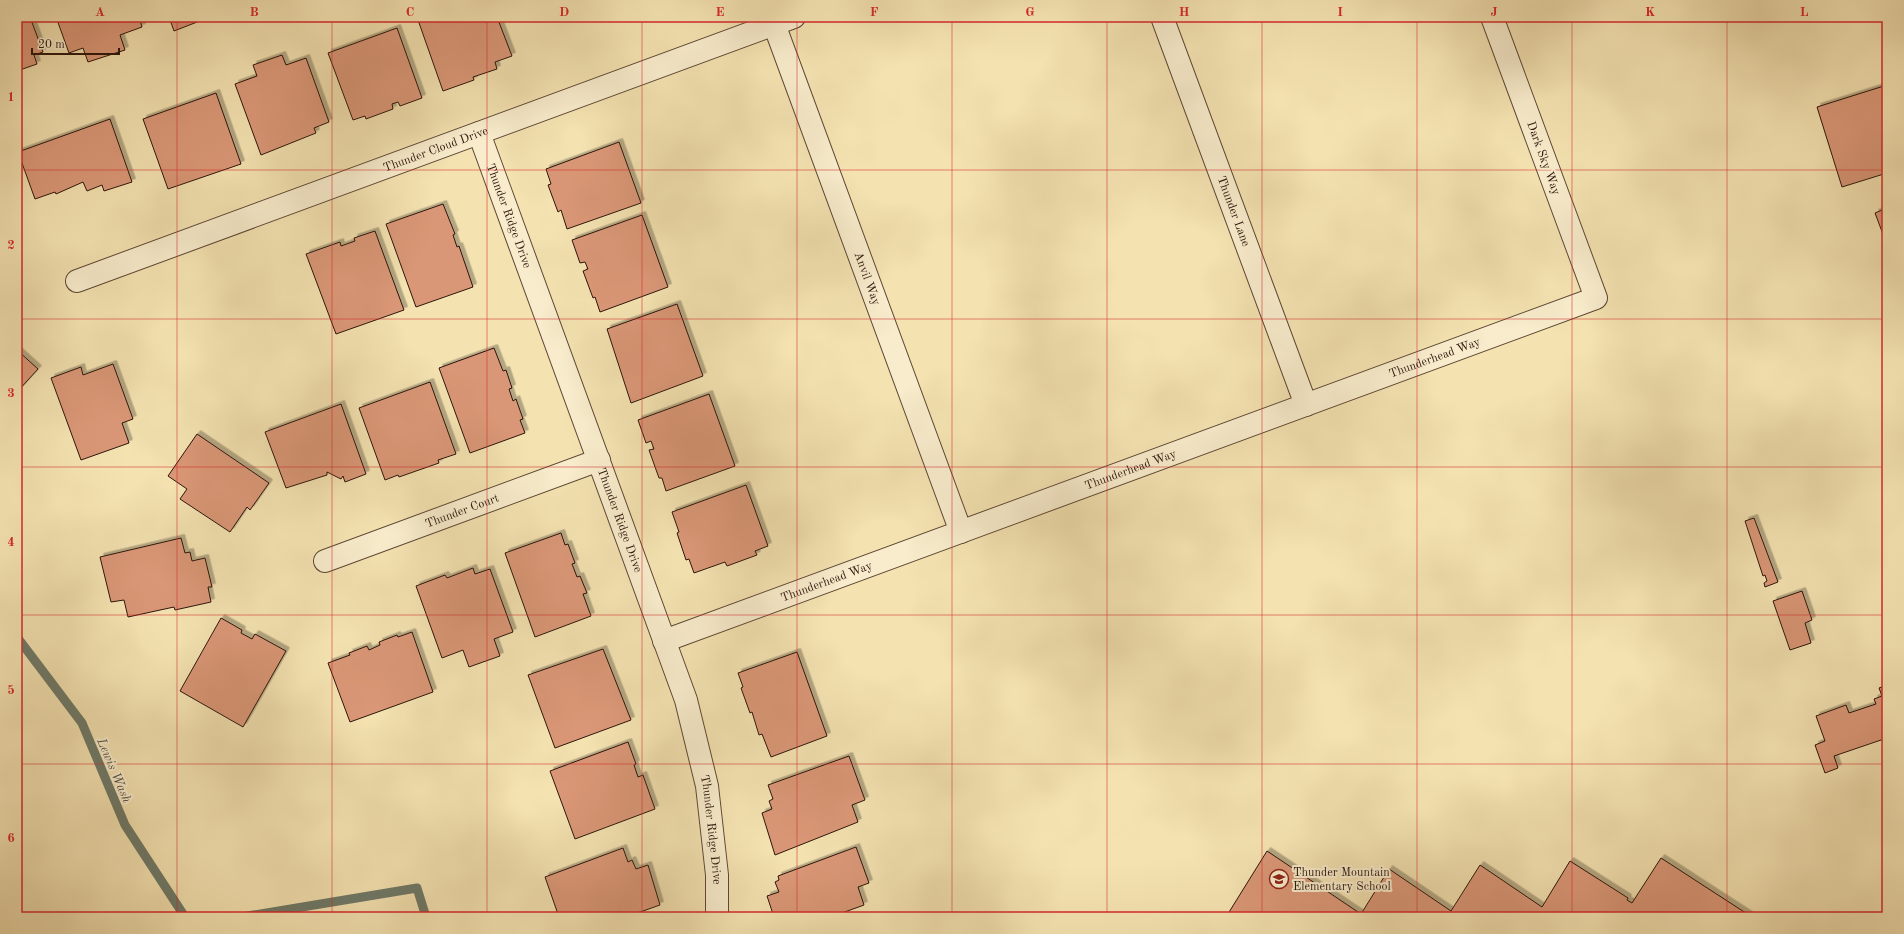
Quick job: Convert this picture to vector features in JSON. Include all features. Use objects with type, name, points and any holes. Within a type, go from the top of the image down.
[{"type":"street","name":"Thunder Cloud Drive","points":[[77,281],[794,17]]},
{"type":"street","name":"Thunder Lane","points":[[1162,17],[1306,405]]},
{"type":"street","name":"Dark Sky Way","points":[[1492,17],[1596,298]]},
{"type":"street","name":"Anvil Way","points":[[774,24],[962,532]]},
{"type":"street","name":"Thunder Ridge Drive","points":[[479,133],[686,700],[707,786],[717,875],[717,917]]},
{"type":"street","name":"Thunderhead Way","points":[[664,641],[1596,298]]},
{"type":"street","name":"Thunder Court","points":[[325,561],[599,460]]},
{"type":"building","points":[[17,17],[30,17],[43,52],[34,55],[37,64],[17,71]]},
{"type":"building","points":[[56,17],[139,17],[142,27],[120,35],[125,50],[88,62],[83,48],[69,53]]},
{"type":"building","points":[[169,17],[210,17],[174,31]]},
{"type":"building","points":[[425,17],[497,17],[512,56],[495,62],[497,69],[473,77],[474,80],[443,91],[418,20]]},
{"type":"building","points":[[397,28],[422,98],[400,106],[398,102],[392,104],[393,109],[366,119],[365,116],[353,120],[328,53]]},
{"type":"building","points":[[282,55],[286,65],[306,58],[329,122],[314,128],[316,133],[261,155],[235,84],[257,76],[253,65]]},
{"type":"building","points":[[1887,85],[1887,173],[1842,187],[1817,107]]},
{"type":"building","points":[[216,93],[241,164],[168,189],[143,119]]},
{"type":"building","points":[[110,119],[132,182],[104,191],[102,185],[87,191],[83,182],[56,194],[55,192],[35,199],[18,152]]},
{"type":"building","points":[[619,142],[641,203],[567,229],[561,210],[558,212],[548,185],[551,184],[546,169]]},
{"type":"building","points":[[443,204],[455,234],[453,235],[457,247],[459,246],[473,287],[416,307],[386,224]]},
{"type":"building","points":[[1887,208],[1887,245],[1875,213]]},
{"type":"building","points":[[642,215],[668,287],[600,312],[583,271],[588,269],[585,262],[580,263],[572,240]]},
{"type":"building","points":[[375,231],[404,310],[336,334],[306,254],[340,242],[341,246],[355,241],[354,238]]},
{"type":"building","points":[[677,304],[703,376],[631,403],[607,329]]},
{"type":"building","points":[[494,348],[503,371],[506,370],[512,388],[509,389],[513,401],[516,399],[523,419],[520,420],[525,433],[470,453],[439,368]]},
{"type":"building","points":[[17,350],[38,369],[17,392]]},
{"type":"building","points":[[113,364],[133,419],[122,423],[129,443],[81,460],[51,378],[81,367],[83,375]]},
{"type":"building","points":[[430,382],[456,454],[438,460],[439,463],[399,477],[398,475],[385,480],[359,408]]},
{"type":"building","points":[[709,394],[735,466],[666,491],[662,478],[659,478],[649,450],[654,449],[651,441],[646,443],[638,420]]},
{"type":"building","points":[[341,404],[366,474],[345,482],[343,476],[341,479],[327,472],[327,475],[286,488],[265,432]]},
{"type":"building","points":[[197,434],[269,483],[250,510],[247,507],[230,532],[180,499],[187,489],[168,476]]},
{"type":"building","points":[[746,485],[768,546],[755,551],[757,555],[727,566],[725,562],[694,573],[689,559],[686,560],[672,512]]},
{"type":"building","points":[[1754,518],[1778,582],[1765,587],[1764,583],[1767,581],[1765,575],[1763,576],[1745,521]]},
{"type":"building","points":[[561,533],[565,545],[568,544],[575,563],[572,564],[577,577],[580,576],[587,593],[583,594],[591,616],[535,637],[505,553]]},
{"type":"building","points":[[181,538],[185,553],[190,552],[192,561],[205,558],[212,587],[208,587],[211,602],[175,610],[174,607],[128,617],[124,600],[111,602],[100,557]]},
{"type":"building","points":[[473,568],[475,574],[490,569],[513,632],[494,639],[500,656],[469,667],[463,650],[442,658],[416,586],[445,575],[447,578]]},
{"type":"building","points":[[1802,591],[1812,620],[1805,623],[1811,643],[1790,650],[1773,601]]},
{"type":"building","points":[[221,618],[242,630],[241,633],[252,639],[255,634],[286,651],[243,727],[180,691]]},
{"type":"building","points":[[412,632],[433,692],[350,722],[328,663],[350,655],[349,653],[367,646],[369,650],[380,645],[379,642],[397,635],[398,637]]},
{"type":"building","points":[[603,649],[631,720],[555,748],[528,675]]},
{"type":"building","points":[[797,652],[827,736],[771,757],[762,734],[759,735],[752,712],[750,713],[741,688],[743,687],[738,673]]},
{"type":"building","points":[[1887,685],[1887,738],[1834,756],[1838,768],[1825,773],[1815,745],[1825,741],[1816,716],[1846,705],[1849,713],[1876,704],[1874,699],[1882,696],[1879,688]]},
{"type":"building","points":[[628,742],[636,764],[634,765],[638,777],[643,775],[655,809],[575,839],[550,771]]},
{"type":"building","points":[[849,756],[865,800],[852,805],[858,822],[775,855],[762,813],[772,809],[769,801],[773,799],[768,785]]},
{"type":"building","points":[[856,847],[869,883],[858,887],[864,905],[831,917],[774,917],[767,896],[779,892],[775,882],[779,880],[778,876]]},
{"type":"building","points":[[623,848],[628,862],[632,860],[636,869],[648,865],[660,905],[626,917],[622,917],[620,912],[608,917],[559,917],[545,877]]},
{"type":"building","name":"Thunder Mountain Elementary School","points":[[1267,851],[1361,914],[1389,869],[1451,911],[1480,865],[1542,907],[1570,861],[1628,898],[1627,900],[1632,903],[1661,858],[1752,917],[1226,917]]},
{"type":"waterway","name":"Lewis Wash","points":[[17,637],[82,723],[125,825],[185,917]]},
{"type":"waterway","name":"Lewis Wash","points":[[242,917],[417,888],[426,917]]},
{"type":"place","name":"Thunder Mountain Elementary School","points":[[1279,879]]}]
